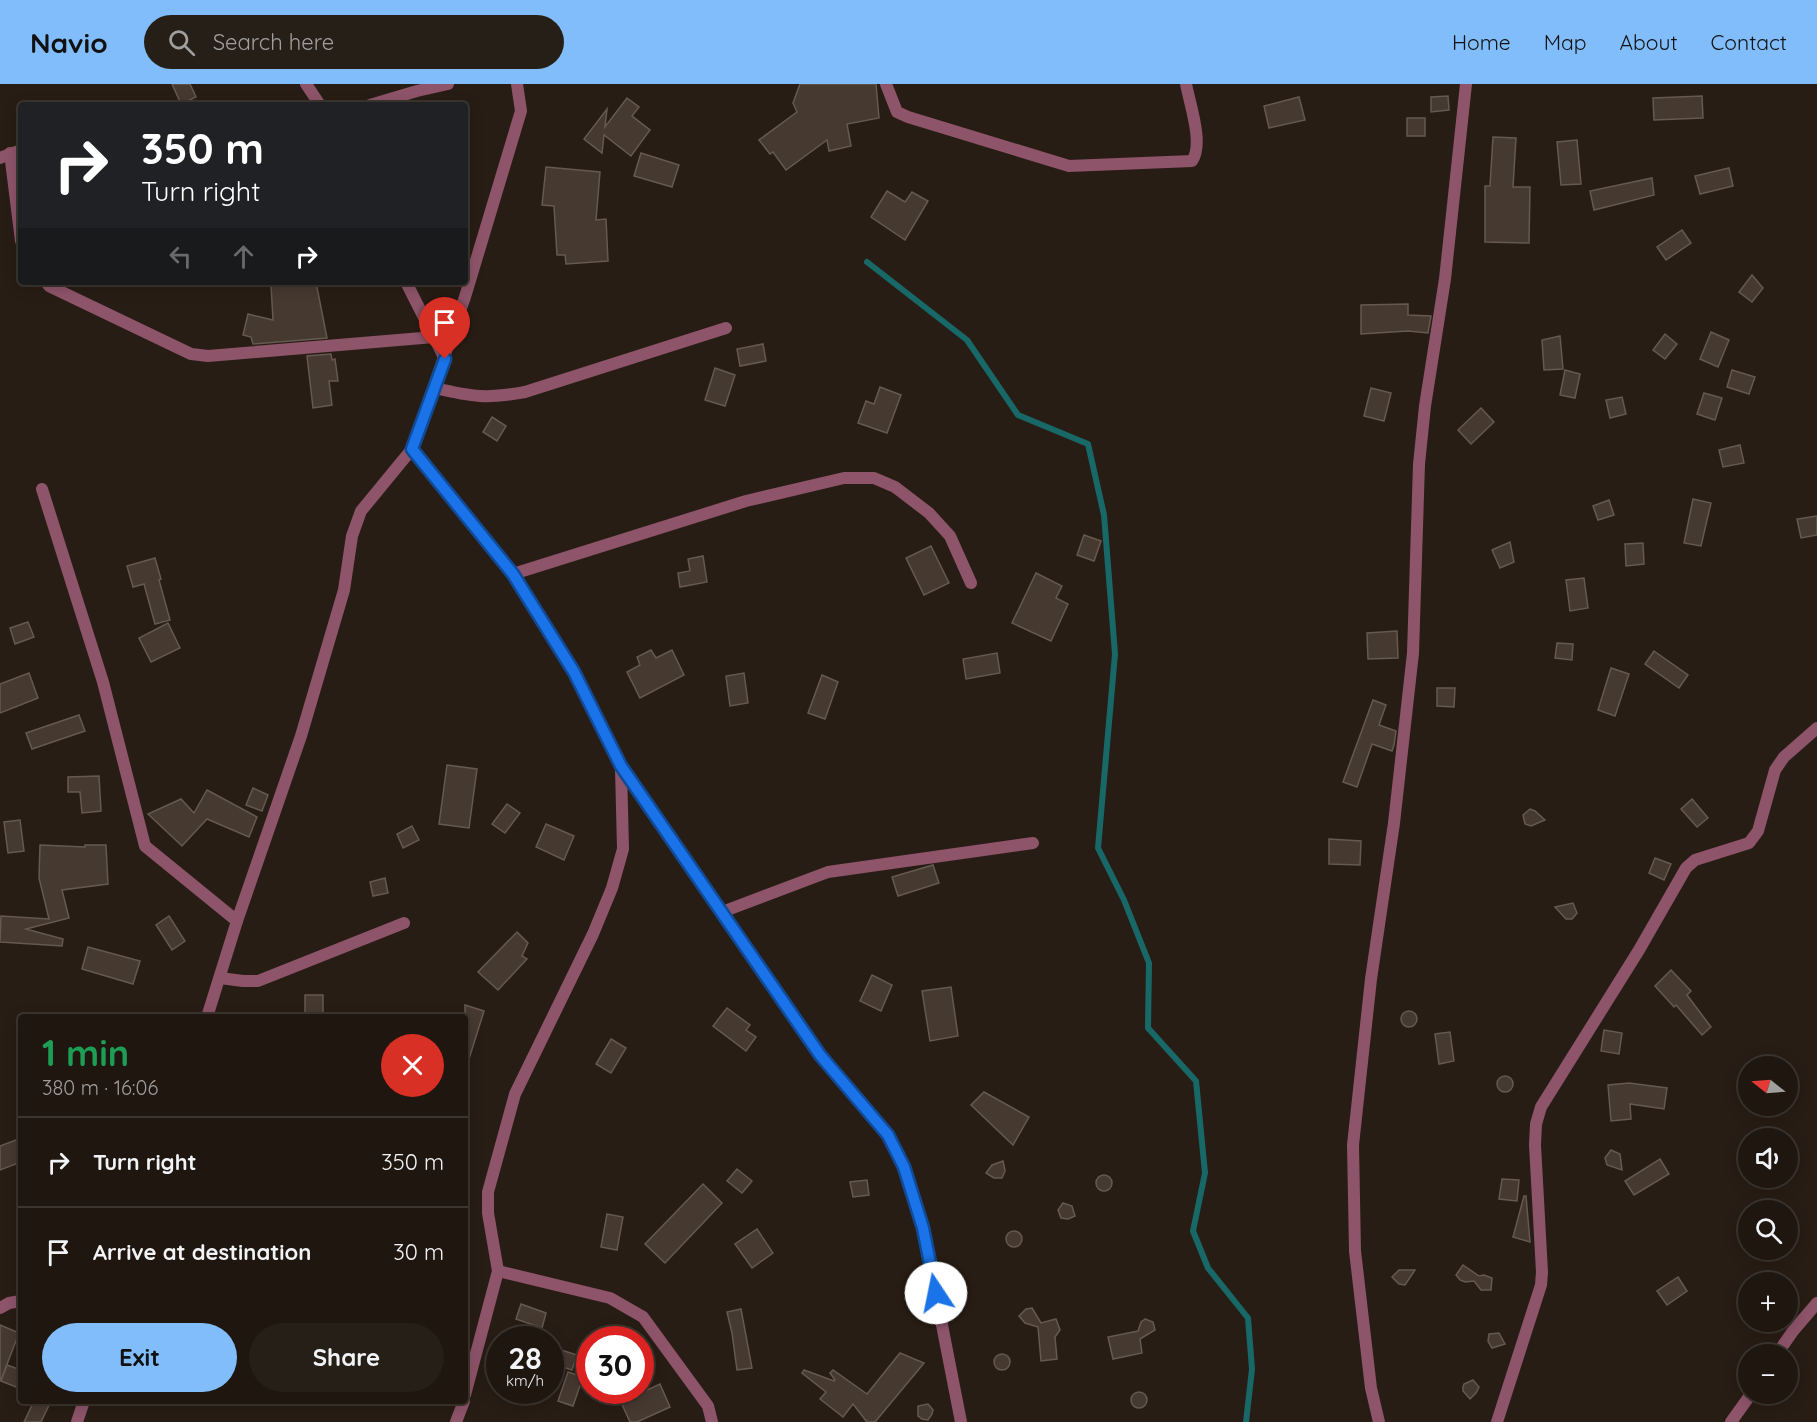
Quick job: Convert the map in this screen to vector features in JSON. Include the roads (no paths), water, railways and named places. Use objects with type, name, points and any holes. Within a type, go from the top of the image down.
[{"type":"street","points":[[306,84],[318,102]]},
{"type":"street","points":[[380,102],[447,84]]},
{"type":"street","points":[[468,284],[521,111],[517,84]]},
{"type":"street","points":[[886,84],[897,112],[908,117],[1069,166],[1191,161],[1196,155],[1198,144],[1186,84]]},
{"type":"street","points":[[1379,1422],[1371,1388],[1355,1251],[1353,1145],[1371,979],[1398,789],[1413,653],[1419,464],[1425,406],[1445,279],[1466,84]]},
{"type":"street","points":[[10,154],[18,217]]},
{"type":"street","points":[[49,285],[181,349],[200,355],[435,338]]},
{"type":"street","points":[[408,285],[445,359]]},
{"type":"street","points":[[208,1014],[237,921],[301,736],[344,590],[352,536],[361,511],[412,449],[445,359],[468,285]]},
{"type":"street","points":[[435,388],[473,397],[496,397],[525,392],[726,328]]},
{"type":"street","points":[[412,449],[513,574],[574,672],[621,766],[820,1055],[888,1135],[899,1155],[923,1228],[962,1422]]},
{"type":"street","points":[[513,574],[746,501],[844,478],[874,478],[895,487],[929,513],[950,536],[971,583]]},
{"type":"street","points":[[42,489],[103,682],[145,846],[237,921]]},
{"type":"street","points":[[1497,1422],[1541,1285],[1535,1145],[1536,1124],[1541,1107],[1639,950],[1686,868],[1695,861],[1749,843],[1758,831],[1775,770],[1784,757],[1817,728]]},
{"type":"street","points":[[468,1384],[498,1271],[488,1213],[488,1192],[515,1094],[583,954],[612,888],[623,849],[621,766]]},
{"type":"street","points":[[722,912],[828,873],[1033,843]]},
{"type":"street","points":[[220,978],[258,981],[404,923]]},
{"type":"street","points":[[498,1271],[610,1298],[643,1317],[708,1406],[712,1422]]},
{"type":"street","points":[[0,1308],[18,1302]]},
{"type":"street","points":[[1784,1344],[1817,1303]]},
{"type":"street","points":[[77,1422],[83,1404]]},
{"type":"street","points":[[456,1422],[463,1404]]},
{"type":"street","points":[[1731,1422],[1744,1404]]},
{"type":"waterway","points":[[867,262],[967,340],[1018,415],[1088,444],[1104,515],[1115,654],[1098,848],[1124,900],[1149,963],[1148,1028],[1196,1081],[1205,1173],[1193,1231],[1208,1268],[1248,1318],[1252,1369],[1246,1422]]}]
